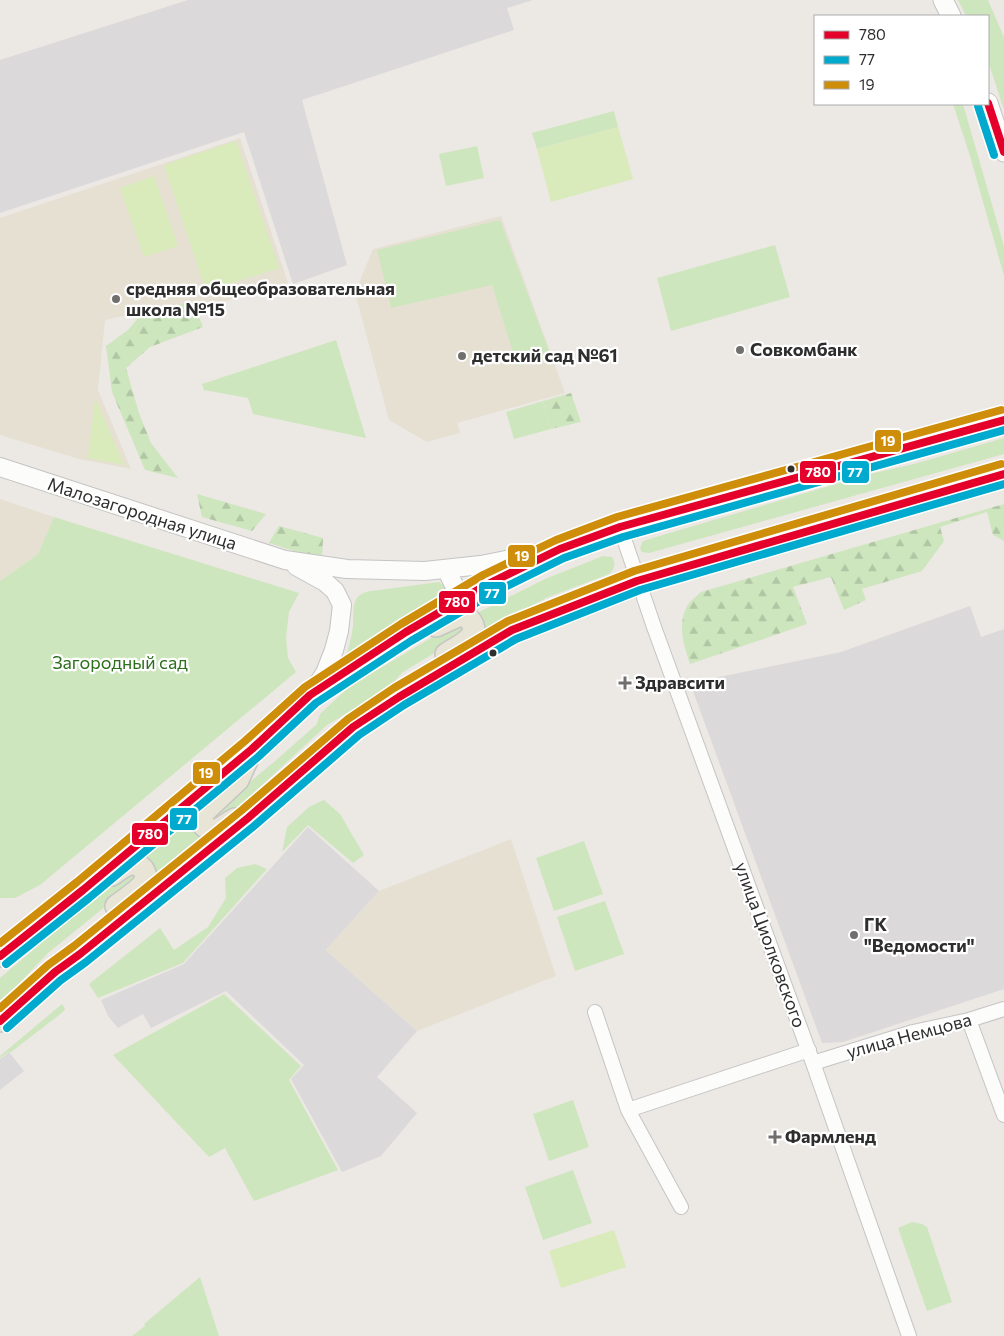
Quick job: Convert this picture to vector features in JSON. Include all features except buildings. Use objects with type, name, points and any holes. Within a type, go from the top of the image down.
[{"type":"main road","points":[[943,0],[950,15]]},
{"type":"main road","points":[[989,105],[1004,152]]},
{"type":"main road","points":[[0,956],[84,890],[252,749],[310,694],[406,632],[488,584],[560,549],[620,527],[1004,420]]},
{"type":"main road","points":[[0,1021],[55,972],[80,954],[248,818],[353,727],[399,697],[512,630],[637,580],[1004,474]]},
{"type":"main road","points":[[399,697],[412,677],[469,639],[473,633],[474,626],[472,621],[466,616],[458,616],[432,628],[406,632]]},
{"type":"main road","points":[[248,818],[234,819],[220,829],[212,831],[207,830],[201,823],[205,811],[238,780],[252,749]]},
{"type":"main road","points":[[80,954],[101,920],[146,879],[145,872],[140,866],[127,864],[102,883],[84,890]]},
{"type":"street","name":"Малозагородная улица","points":[[0,467],[285,560],[325,582],[336,591],[342,605],[339,631],[326,672],[310,694]]},
{"type":"street","name":"улица Циолковского","points":[[620,527],[637,580],[811,1056],[908,1336]]},
{"type":"street","name":"Малозагородная улица","points":[[285,560],[357,569],[426,571],[481,565],[560,549]]},
{"type":"street","points":[[446,569],[472,621]]},
{"type":"street","name":"улица Немцова","points":[[628,1110],[811,1056],[969,1020],[1004,1009]]},
{"type":"street","points":[[595,1012],[628,1110],[681,1207]]},
{"type":"street","points":[[969,1020],[1004,1115]]},
{"type":"shaded area","points":[[188,0],[533,0],[507,8],[514,30],[302,100],[347,265],[293,284],[244,132],[0,213],[0,60]]},
{"type":"shaded area","name":"средняя общеобразовательная школа №15","points":[[240,138],[288,283],[150,323],[123,316],[105,320],[98,390],[131,469],[79,459],[0,435],[0,218]]},
{"type":"shaded area","name":"детский сад №61","points":[[501,216],[565,393],[457,423],[460,433],[427,442],[389,420],[355,292],[373,249]]},
{"type":"shaded area","points":[[0,499],[54,517],[38,554],[0,581]]},
{"type":"shaded area","points":[[970,606],[981,637],[1004,629],[1004,989],[843,1042],[822,1043],[690,683],[841,652]]},
{"type":"shaded area","points":[[308,827],[379,891],[326,950],[417,1031],[377,1077],[417,1113],[381,1156],[342,1172],[291,1079],[304,1065],[226,991],[151,1028],[143,1014],[118,1028],[108,1016],[101,1000],[184,964]]},
{"type":"shaded area","points":[[511,839],[556,976],[417,1031],[326,950],[379,891]]},
{"type":"shaded area","points":[[9,1052],[24,1071],[0,1090],[0,1059]]},
{"type":"green space","points":[[958,0],[988,0],[1004,37],[1004,110],[989,64],[989,15],[966,15]]},
{"type":"green space","points":[[953,105],[963,105],[1004,246],[1004,276]]},
{"type":"green space","points":[[614,111],[618,127],[537,149],[532,133]]},
{"type":"green space","points":[[618,127],[633,179],[551,202],[537,149]]},
{"type":"green space","points":[[236,141],[279,268],[206,291],[164,165]]},
{"type":"green space","points":[[477,146],[484,178],[446,186],[439,154]]},
{"type":"green space","points":[[154,176],[178,246],[144,257],[120,188]]},
{"type":"green space","points":[[500,220],[551,356],[517,366],[492,285],[391,308],[377,250]]},
{"type":"green space","points":[[775,245],[790,297],[671,331],[657,278]]},
{"type":"green space","points":[[193,302],[203,327],[150,347],[126,368],[139,413],[151,443],[178,478],[145,470],[112,392],[106,346],[128,330],[144,311]]},
{"type":"green space","points":[[336,340],[366,438],[253,414],[248,398],[204,390],[202,384]]},
{"type":"green space","points":[[571,393],[581,422],[551,429],[543,401]]},
{"type":"green space","points":[[95,398],[124,465],[88,458]]},
{"type":"green space","points":[[543,401],[551,429],[514,439],[506,412]]},
{"type":"green space","points":[[1004,438],[1004,454],[649,553],[642,552],[640,549],[642,542],[646,540],[870,474],[914,464]]},
{"type":"green space","points":[[197,494],[266,514],[252,531],[202,517]]},
{"type":"green space","points":[[1004,504],[1004,541],[993,535],[987,512],[940,527],[944,541],[922,571],[862,589],[866,600],[844,610],[831,577],[793,587],[807,624],[690,664],[683,635],[682,621],[687,606],[701,592]]},
{"type":"green space","name":"Загородный сад","points":[[54,517],[299,593],[289,612],[286,637],[288,658],[296,672],[40,885],[15,898],[0,898],[0,581],[38,554]]},
{"type":"green space","points":[[279,526],[323,538],[322,560],[269,543]]},
{"type":"green space","points":[[603,556],[612,557],[614,562],[614,568],[609,574],[546,598],[477,636],[477,613],[545,579]]},
{"type":"green space","points":[[439,582],[446,587],[448,593],[401,619],[347,654],[353,629],[354,604],[359,595],[371,591]]},
{"type":"green space","points":[[458,622],[462,623],[464,635],[403,672],[385,691],[327,725],[221,823],[215,826],[210,815],[317,724],[320,714],[350,686]]},
{"type":"green space","points":[[324,800],[340,814],[364,855],[353,863],[308,825],[282,852],[287,827],[309,807]]},
{"type":"green space","points":[[193,816],[204,836],[152,878],[143,859]]},
{"type":"green space","points":[[584,841],[603,894],[554,911],[536,858]]},
{"type":"green space","points":[[255,864],[267,869],[183,963],[98,998],[89,984],[160,928],[174,950],[208,927],[226,898],[225,878],[237,868]]},
{"type":"green space","points":[[133,869],[138,880],[48,953],[0,1001],[0,978],[128,870]]},
{"type":"green space","points":[[605,901],[624,954],[575,971],[557,917]]},
{"type":"green space","points":[[224,994],[301,1066],[289,1080],[338,1170],[254,1201],[225,1148],[209,1157],[113,1055]]},
{"type":"green space","points":[[62,1004],[65,1009],[63,1012],[11,1052],[0,1058],[0,1056]]},
{"type":"green space","points":[[573,1100],[589,1147],[549,1161],[533,1114]]},
{"type":"green space","points":[[573,1170],[592,1223],[543,1240],[525,1187]]},
{"type":"green space","points":[[912,1222],[927,1227],[952,1302],[927,1311],[898,1228]]},
{"type":"green space","points":[[614,1230],[626,1267],[561,1288],[549,1251]]},
{"type":"green space","points":[[200,1277],[219,1336],[132,1336],[145,1326],[144,1324]]},
{"type":"transit line","name":"780","points":[[989,105],[1004,152]]},
{"type":"transit line","name":"77","points":[[978,106],[994,155]]},
{"type":"transit line","name":"19","points":[[0,943],[77,882],[245,741],[305,687],[401,624],[483,575],[556,540],[617,517],[1001,410]]},
{"type":"transit line","name":"780","points":[[0,956],[83,890],[252,749],[310,695],[406,632],[488,584],[560,549],[620,527],[1004,420]]},
{"type":"transit line","name":"77","points":[[6,964],[89,898],[258,757],[316,703],[411,641],[493,593],[564,558],[623,537],[1004,430]]},
{"type":"transit line","name":"19","points":[[0,1008],[48,965],[242,810],[348,719],[394,688],[508,621],[634,571],[1001,464]]},
{"type":"transit line","name":"780","points":[[0,1021],[55,972],[80,954],[248,818],[353,727],[399,697],[512,630],[637,581],[1004,474]]},
{"type":"transit line","name":"77","points":[[7,1028],[61,980],[86,962],[254,826],[359,735],[404,705],[516,639],[640,590],[1004,484]]},
{"type":"place","name":"средняя общеобразовательная школа №15","points":[[116,299]]},
{"type":"place","name":"Совкомбанк","points":[[740,350]]},
{"type":"place","name":"детский сад №61","points":[[462,356]]},
{"type":"place","name":"Здравсити","points":[[625,683]]},
{"type":"place","name":"ГК \"Ведомости\"","points":[[854,935]]},
{"type":"place","name":"Фармленд","points":[[775,1137]]}]
